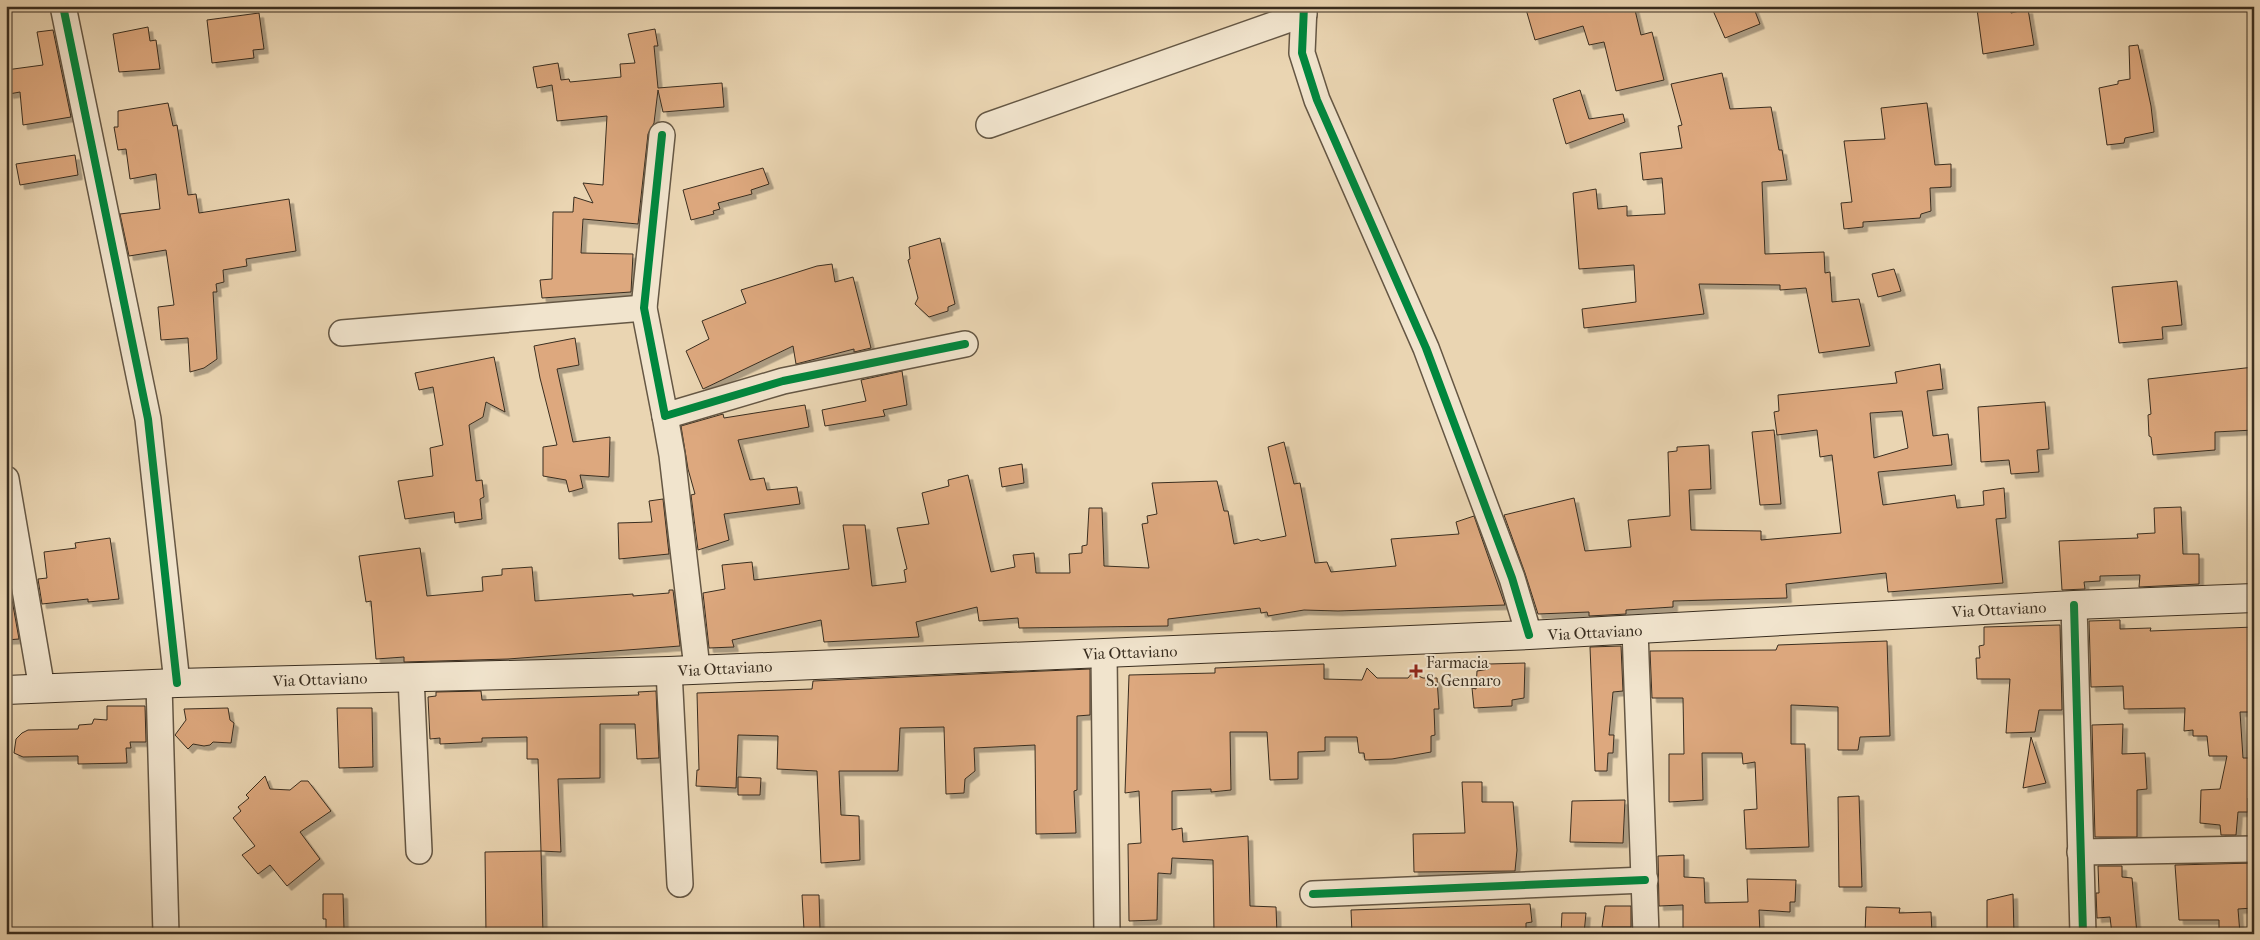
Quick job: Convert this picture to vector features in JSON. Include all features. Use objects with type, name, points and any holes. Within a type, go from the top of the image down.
[{"type":"main road","name":"Via Ottaviano","points":[[6,690],[168,683],[669,670],[1104,653],[1635,630],[2074,605],[2253,598]]},
{"type":"street","points":[[63,6],[148,419],[168,683],[166,934]]},
{"type":"street","points":[[989,125],[1304,10],[1302,53],[1317,100],[1426,348],[1508,569],[1529,635]]},
{"type":"street","points":[[662,135],[644,308],[665,416],[677,494],[697,668]]},
{"type":"street","points":[[342,332],[644,308]]},
{"type":"street","points":[[665,416],[783,381],[965,344]]},
{"type":"street","points":[[6,478],[42,689]]},
{"type":"street","points":[[2074,605],[2083,934]]},
{"type":"street","points":[[1635,630],[1646,934]]},
{"type":"street","points":[[1104,653],[1107,934]]},
{"type":"street","points":[[669,670],[680,884]]},
{"type":"street","points":[[411,677],[419,852]]},
{"type":"street","points":[[2080,852],[2254,849]]},
{"type":"street","points":[[1313,894],[1644,880]]},
{"type":"building","points":[[1525,6],[1614,6],[1615,11],[1634,6],[1641,35],[1652,32],[1664,80],[1616,91],[1604,42],[1589,45],[1583,26],[1535,40]]},
{"type":"building","points":[[1711,6],[1753,6],[1760,24],[1725,38]]},
{"type":"building","points":[[2010,6],[2011,13],[2028,9],[2034,45],[1983,54],[1977,9]]},
{"type":"building","points":[[259,13],[264,49],[253,50],[254,58],[212,63],[207,20]]},
{"type":"building","points":[[148,27],[150,41],[156,40],[160,69],[119,72],[113,34]]},
{"type":"building","points":[[655,29],[658,46],[654,46],[658,88],[722,83],[724,107],[663,112],[658,90],[654,123],[648,134],[638,224],[583,219],[581,253],[633,254],[631,292],[542,298],[540,280],[552,279],[553,212],[573,212],[574,197],[593,203],[583,183],[603,185],[607,116],[557,121],[552,85],[537,88],[533,67],[558,63],[561,80],[569,79],[570,82],[621,77],[620,64],[635,63],[628,34]]},
{"type":"building","points":[[53,30],[71,117],[23,125],[20,92],[9,94],[6,70],[43,65],[37,32]]},
{"type":"building","points":[[2138,45],[2151,106],[2154,132],[2125,138],[2124,143],[2107,145],[2099,88],[2130,79],[2129,46]]},
{"type":"building","points":[[1722,73],[1730,109],[1771,107],[1779,150],[1782,150],[1787,180],[1762,182],[1765,254],[1824,252],[1825,273],[1830,272],[1832,302],[1859,299],[1870,346],[1819,353],[1806,288],[1780,290],[1780,285],[1699,284],[1704,314],[1584,328],[1582,309],[1636,302],[1634,265],[1579,269],[1573,193],[1596,189],[1598,209],[1627,206],[1627,216],[1665,214],[1662,178],[1643,180],[1640,153],[1682,148],[1678,126],[1682,125],[1671,84]]},
{"type":"building","points":[[1580,90],[1589,119],[1623,114],[1625,122],[1566,144],[1553,99]]},
{"type":"building","points":[[168,103],[173,126],[177,125],[188,195],[196,194],[199,213],[289,199],[296,251],[246,259],[247,266],[223,270],[224,282],[216,284],[217,292],[213,292],[217,359],[204,368],[190,372],[188,338],[161,340],[158,307],[174,305],[166,250],[129,256],[120,214],[160,209],[156,174],[130,179],[126,149],[118,150],[114,127],[118,127],[118,111]]},
{"type":"building","points":[[1927,103],[1935,165],[1951,164],[1951,187],[1930,188],[1931,211],[1921,214],[1920,218],[1863,222],[1863,227],[1844,229],[1841,203],[1852,202],[1844,141],[1885,139],[1881,108]]},
{"type":"building","points":[[75,155],[78,175],[20,185],[16,164]]},
{"type":"building","points":[[763,168],[769,184],[751,190],[752,194],[718,203],[720,209],[713,211],[714,214],[691,220],[683,190]]},
{"type":"building","points":[[940,238],[955,304],[948,307],[948,311],[929,317],[915,304],[918,298],[908,260],[910,259],[909,247]]},
{"type":"building","points":[[832,264],[835,282],[853,277],[871,348],[854,352],[854,349],[796,364],[793,346],[703,389],[686,351],[709,339],[702,321],[746,303],[741,290],[817,266]]},
{"type":"building","points":[[1894,269],[1901,291],[1878,297],[1872,274]]},
{"type":"building","points":[[2177,281],[2182,325],[2162,327],[2163,339],[2119,343],[2112,287]]},
{"type":"building","points":[[575,338],[579,365],[557,369],[573,442],[610,437],[609,477],[580,475],[583,488],[569,492],[566,480],[543,476],[543,447],[557,445],[534,346]]},
{"type":"building","points":[[494,357],[505,412],[486,402],[483,417],[469,425],[476,481],[482,480],[484,497],[480,499],[482,519],[455,523],[454,512],[405,519],[398,481],[433,476],[430,448],[443,445],[433,387],[419,390],[415,373]]},
{"type":"building","points":[[1940,364],[1943,389],[1927,391],[1933,436],[1948,434],[1952,465],[1878,472],[1883,505],[1955,495],[1957,508],[1984,505],[1983,491],[2004,488],[2006,518],[1996,519],[2003,583],[1888,592],[1886,573],[1786,584],[1787,598],[1673,601],[1673,607],[1626,610],[1626,614],[1589,616],[1589,612],[1538,614],[1504,515],[1574,498],[1585,551],[1631,547],[1628,520],[1670,516],[1668,452],[1677,451],[1677,447],[1709,445],[1711,489],[1689,490],[1691,530],[1761,531],[1761,540],[1841,533],[1832,455],[1820,457],[1817,430],[1777,435],[1774,412],[1779,411],[1778,395],[1897,383],[1895,372]],"holes":[[[1902,411],[1908,448],[1874,458],[1870,413]]]},
{"type":"building","points":[[2254,367],[2254,430],[2215,432],[2215,450],[2153,455],[2151,437],[2149,436],[2148,415],[2151,414],[2148,379]]},
{"type":"building","points":[[902,371],[907,405],[883,410],[885,416],[825,426],[822,410],[866,401],[861,380]]},
{"type":"building","points":[[2045,402],[2049,449],[2037,450],[2039,472],[2011,474],[2009,460],[1981,462],[1978,407]]},
{"type":"building","points":[[805,405],[809,427],[738,440],[750,480],[764,478],[767,490],[797,487],[800,504],[724,514],[729,540],[698,550],[691,495],[695,494],[688,469],[681,426],[723,414],[724,418]]},
{"type":"building","points":[[1774,430],[1781,504],[1760,505],[1752,432]]},
{"type":"building","points":[[1284,442],[1294,484],[1300,483],[1315,563],[1327,562],[1331,572],[1396,566],[1391,539],[1459,534],[1456,522],[1474,516],[1505,605],[1338,611],[1304,610],[1268,616],[1267,612],[1261,613],[1260,608],[1168,619],[1168,626],[1019,628],[1018,618],[979,621],[977,607],[916,622],[919,637],[824,642],[821,620],[732,640],[734,647],[709,648],[703,593],[725,589],[722,565],[752,562],[754,580],[849,569],[843,525],[865,525],[872,586],[906,582],[904,570],[907,569],[897,528],[929,524],[922,493],[949,486],[948,480],[968,475],[991,572],[1015,567],[1013,555],[1034,553],[1036,573],[1070,573],[1069,554],[1082,553],[1082,546],[1087,545],[1089,508],[1102,508],[1104,566],[1149,568],[1142,524],[1148,523],[1147,516],[1157,514],[1152,483],[1217,481],[1224,511],[1228,511],[1234,544],[1286,536],[1268,447]]},
{"type":"building","points":[[1022,464],[1024,483],[1002,487],[999,468]]},
{"type":"building","points":[[663,499],[669,554],[619,559],[618,523],[652,522],[649,501]]},
{"type":"building","points":[[2181,507],[2183,554],[2199,554],[2199,584],[2139,587],[2140,575],[2100,576],[2100,581],[2084,582],[2085,589],[2062,590],[2059,541],[2138,538],[2137,534],[2155,533],[2154,508]]},
{"type":"building","points":[[110,538],[119,599],[88,602],[88,599],[42,604],[38,579],[47,578],[44,552],[76,548],[75,543]]},
{"type":"building","points":[[420,548],[427,596],[483,591],[482,577],[502,575],[502,569],[532,567],[535,601],[633,594],[633,596],[669,593],[669,590],[673,590],[680,646],[508,659],[404,662],[404,657],[376,659],[371,601],[366,602],[359,556]]},
{"type":"building","points":[[6,583],[9,583],[19,639],[6,640]]},
{"type":"building","points":[[2120,620],[2120,629],[2151,628],[2150,631],[2254,627],[2254,712],[2240,712],[2243,758],[2254,758],[2254,797],[2248,798],[2248,812],[2238,812],[2236,835],[2221,835],[2220,825],[2200,823],[2201,790],[2220,789],[2227,756],[2209,756],[2207,736],[2193,736],[2193,730],[2184,731],[2185,708],[2124,709],[2123,686],[2091,687],[2089,621]]},
{"type":"building","points":[[2060,625],[2062,710],[2039,710],[2035,732],[2006,733],[2010,679],[1977,679],[1976,658],[1980,658],[1979,646],[1984,645],[1984,627]]},
{"type":"building","points":[[1887,641],[1890,736],[1860,737],[1858,750],[1838,750],[1838,707],[1791,705],[1791,744],[1805,744],[1809,847],[1746,849],[1744,810],[1757,809],[1755,762],[1743,764],[1742,753],[1702,753],[1703,800],[1669,802],[1669,754],[1684,754],[1683,698],[1652,698],[1650,651],[1776,650],[1778,645]]},
{"type":"building","points":[[1621,646],[1623,691],[1613,692],[1609,735],[1614,735],[1613,753],[1608,753],[1607,771],[1595,771],[1590,647]]},
{"type":"building","points":[[1525,663],[1524,698],[1512,700],[1512,706],[1474,708],[1472,688],[1476,689],[1477,671],[1489,669],[1489,664]]},
{"type":"building","points":[[1324,664],[1324,679],[1362,680],[1367,668],[1377,678],[1408,678],[1412,673],[1423,678],[1437,678],[1439,709],[1434,709],[1435,735],[1431,736],[1431,752],[1392,759],[1365,760],[1364,753],[1359,753],[1357,737],[1325,737],[1325,751],[1298,752],[1298,779],[1270,780],[1267,732],[1230,732],[1231,790],[1211,792],[1211,789],[1172,791],[1172,830],[1182,828],[1183,842],[1248,836],[1250,906],[1276,907],[1277,934],[1214,934],[1213,860],[1172,858],[1171,874],[1158,873],[1157,920],[1129,921],[1128,844],[1141,843],[1139,791],[1125,793],[1129,675],[1215,673],[1215,668]]},
{"type":"building","points":[[1090,669],[1090,715],[1077,716],[1077,790],[1074,791],[1076,833],[1036,834],[1035,745],[974,748],[975,771],[965,779],[964,793],[946,794],[944,727],[900,728],[898,771],[839,771],[841,815],[859,816],[860,860],[821,863],[817,771],[777,769],[778,736],[738,735],[736,788],[696,786],[697,770],[699,770],[697,693],[812,689],[813,681]]},
{"type":"building","points":[[481,691],[482,700],[639,695],[638,692],[656,691],[659,758],[637,759],[635,724],[600,724],[600,778],[558,779],[561,852],[541,851],[538,759],[527,759],[527,737],[482,738],[482,742],[440,744],[440,738],[430,739],[428,697],[436,696],[436,692]]},
{"type":"building","points":[[107,706],[145,706],[146,742],[130,742],[131,748],[126,748],[127,763],[78,764],[78,756],[23,757],[14,753],[16,739],[22,733],[28,730],[78,729],[79,725],[92,724],[94,719],[107,720]]},
{"type":"building","points":[[228,708],[230,720],[234,723],[231,743],[213,742],[210,745],[204,746],[193,744],[188,749],[175,735],[186,720],[184,709]]},
{"type":"building","points":[[337,708],[372,708],[373,767],[339,768]]},
{"type":"building","points":[[2123,724],[2122,754],[2145,753],[2147,789],[2137,790],[2137,837],[2095,837],[2092,725]]},
{"type":"building","points":[[2031,737],[2046,783],[2023,788]]},
{"type":"building","points":[[265,776],[270,789],[290,790],[301,781],[308,781],[331,811],[300,832],[320,859],[287,886],[270,865],[258,874],[242,855],[255,846],[233,818],[241,811],[238,807],[249,798],[246,795]]},
{"type":"building","points":[[738,777],[761,778],[760,795],[738,795]]},
{"type":"building","points":[[1462,782],[1482,782],[1482,802],[1513,802],[1517,850],[1515,871],[1414,872],[1413,834],[1465,833]]},
{"type":"building","points":[[1859,796],[1862,887],[1839,887],[1838,797]]},
{"type":"building","points":[[1625,800],[1623,843],[1570,842],[1572,801]]},
{"type":"building","points":[[541,851],[543,934],[486,934],[485,852]]},
{"type":"building","points":[[1684,855],[1684,877],[1704,878],[1705,903],[1748,902],[1747,879],[1796,880],[1795,902],[1790,902],[1790,912],[1759,910],[1760,934],[1683,934],[1683,905],[1659,906],[1658,856]]},
{"type":"building","points":[[2254,863],[2254,908],[2238,909],[2240,934],[2219,934],[2219,920],[2179,920],[2175,865]]},
{"type":"building","points":[[2098,866],[2122,866],[2122,877],[2132,878],[2137,934],[2112,934],[2110,917],[2097,918],[2096,893],[2099,893]]},
{"type":"building","points":[[323,894],[343,894],[344,929],[326,929],[326,919],[323,919]]},
{"type":"building","points":[[2013,894],[2014,934],[1987,934],[1987,900]]},
{"type":"building","points":[[802,895],[819,895],[820,929],[804,930]]},
{"type":"building","points":[[1530,904],[1532,922],[1526,923],[1526,934],[1352,934],[1351,910]]},
{"type":"building","points":[[1605,906],[1631,906],[1631,927],[1602,927]]},
{"type":"building","points":[[1866,907],[1900,908],[1899,913],[1931,912],[1932,934],[1865,934]]},
{"type":"building","points":[[1562,913],[1586,913],[1584,934],[1561,934]]},
{"type":"cycle path","points":[[63,6],[148,419],[177,683]]},
{"type":"cycle path","points":[[1304,6],[1302,53],[1317,100],[1426,348],[1512,578],[1529,635]]},
{"type":"cycle path","points":[[662,135],[644,308],[665,416],[783,381],[965,344]]},
{"type":"cycle path","points":[[2074,605],[2083,934]]},
{"type":"cycle path","points":[[1313,894],[1645,880]]},
{"type":"place","name":"Farmacia S. Gennaro","points":[[1416,671]]}]
